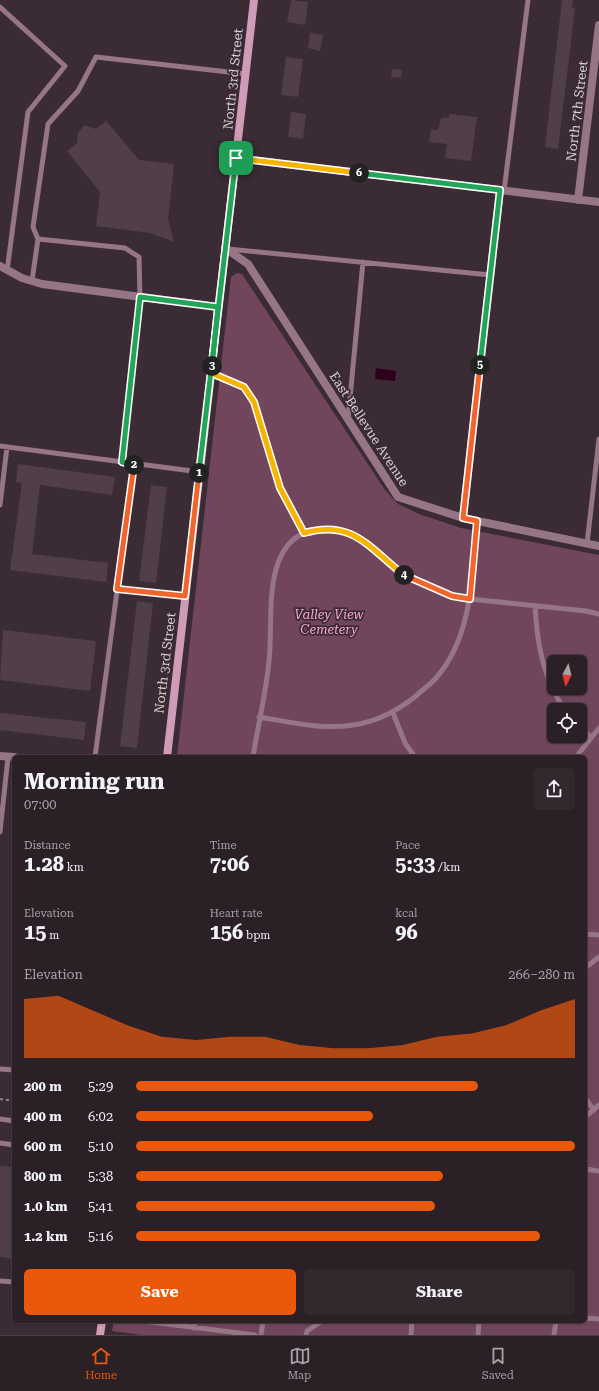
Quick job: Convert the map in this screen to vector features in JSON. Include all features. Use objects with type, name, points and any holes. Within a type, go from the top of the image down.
[{"type":"main road","name":"North 3rd Street","points":[[167,755],[254,0]]},
{"type":"main road","points":[[100,1335],[102,1323]]},
{"type":"street","name":"North 7th Street","points":[[578,200],[599,25]]},
{"type":"street","points":[[236,158],[599,202]]},
{"type":"street","points":[[463,518],[490,275],[502,190]]},
{"type":"street","name":"East Bellevue Avenue","points":[[225,248],[248,264],[398,497],[463,518],[599,546]]},
{"type":"street","points":[[4,268],[42,284],[218,307]]},
{"type":"lane","points":[[502,190],[528,0]]},
{"type":"lane","points":[[0,6],[65,66],[28,112],[4,268]]},
{"type":"lane","points":[[32,281],[38,240],[33,227],[48,124],[78,91],[96,58],[246,74]]},
{"type":"lane","points":[[38,240],[125,248],[140,257],[140,297],[122,462]]},
{"type":"lane","points":[[225,248],[490,275]]},
{"type":"lane","points":[[348,420],[363,262]]},
{"type":"lane","points":[[211,373],[244,387],[254,402],[280,488],[304,533]]},
{"type":"lane","points":[[587,544],[599,439]]},
{"type":"lane","points":[[0,446],[200,472]]},
{"type":"lane","points":[[0,505],[7,447]]},
{"type":"lane","points":[[95,755],[134,464]]},
{"type":"lane","points":[[259,717],[327,727],[353,725],[374,720],[392,713],[436,678],[447,663],[464,625],[470,599],[477,521]]},
{"type":"lane","points":[[253,755],[269,661],[276,568],[282,553],[290,542],[304,533],[326,528],[339,530],[356,536],[404,574],[452,596],[586,611],[599,614]]},
{"type":"lane","points":[[117,589],[185,596]]},
{"type":"lane","points":[[534,606],[537,637],[542,663],[551,686],[561,703]]},
{"type":"lane","points":[[392,713],[405,743],[414,755]]},
{"type":"lane","points":[[578,755],[599,728]]},
{"type":"lane","points":[[587,733],[591,737]]},
{"type":"lane","points":[[0,832],[7,757]]},
{"type":"lane","points":[[587,934],[599,935]]},
{"type":"lane","points":[[587,966],[599,957]]},
{"type":"lane","points":[[0,1069],[12,1070]]},
{"type":"lane","points":[[587,1101],[594,1110]]},
{"type":"lane","points":[[587,1115],[599,1105]]},
{"type":"lane","points":[[0,1119],[12,1121]]},
{"type":"lane","points":[[0,1143],[12,1144]]},
{"type":"lane","points":[[587,1169],[599,1171]]},
{"type":"lane","points":[[0,1281],[12,1282]]},
{"type":"lane","points":[[587,1318],[599,1319]]},
{"type":"lane","points":[[158,1323],[255,1335]]},
{"type":"lane","points":[[194,1328],[195,1323]]},
{"type":"lane","points":[[261,1335],[263,1323]]},
{"type":"lane","points":[[306,1335],[307,1331],[319,1323]]},
{"type":"lane","points":[[411,1335],[412,1323]]},
{"type":"lane","points":[[478,1335],[479,1323]]},
{"type":"lane","points":[[554,1335],[556,1323]]},
{"type":"path","points":[[0,1099],[12,1101]]},
{"type":"green space","name":"Valley View Cemetery","points":[[237,273],[242,274],[385,490],[398,504],[419,514],[461,528],[599,555],[599,1335],[142,1335],[112,1331],[114,1323],[587,1323],[587,755],[177,755],[231,277]]},
{"type":"shaded area","points":[[376,368],[396,371],[395,381],[375,379]]},
{"type":"building","points":[[291,0],[308,2],[305,25],[287,22]]},
{"type":"building","points":[[562,0],[573,0],[572,8],[575,8],[558,149],[545,147]]},
{"type":"building","points":[[310,33],[323,35],[320,51],[308,48]]},
{"type":"building","points":[[286,57],[303,59],[298,97],[281,95]]},
{"type":"building","points":[[392,69],[402,70],[401,78],[391,77]]},
{"type":"building","points":[[291,112],[306,114],[303,139],[288,137]]},
{"type":"building","points":[[449,114],[477,117],[471,161],[445,158],[447,144],[429,142],[431,129],[438,130],[441,118],[449,118]]},
{"type":"building","points":[[106,121],[139,160],[174,164],[168,219],[174,242],[150,233],[96,226],[100,192],[67,151],[77,143],[78,132],[85,125],[96,129]]},
{"type":"building","points":[[18,464],[115,477],[112,495],[40,485],[32,554],[108,563],[106,582],[10,570],[22,483],[16,482]]},
{"type":"building","points":[[151,485],[167,487],[156,583],[139,581]]},
{"type":"building","points":[[137,601],[153,603],[137,748],[120,746]]},
{"type":"building","points":[[3,630],[96,641],[90,691],[0,680]]},
{"type":"building","points":[[0,713],[86,722],[84,740],[0,730]]},
{"type":"building","points":[[0,1166],[12,1167],[12,1259],[0,1257]]},
{"type":"route","points":[[236,158],[218,307],[185,596],[117,589],[134,464],[122,462],[140,297],[218,307],[211,373],[225,377],[244,387],[254,402],[280,488],[304,533],[326,528],[339,530],[356,536],[404,574],[452,596],[470,599],[477,521],[463,518],[500,190],[236,158]]}]
